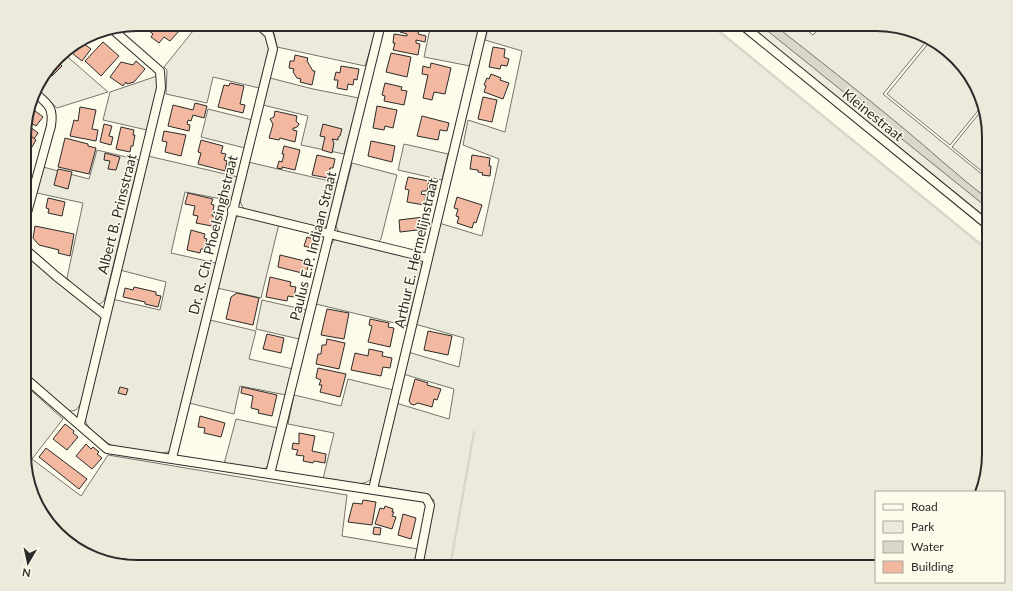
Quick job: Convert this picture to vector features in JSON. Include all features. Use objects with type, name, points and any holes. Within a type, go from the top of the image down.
[{"type":"street","name":"Dr. R. Ch. Phoelsinghstraat","points":[[172,458],[232,210],[273,49],[269,34],[266,31]]},
{"type":"street","name":"Paulus E.P. Indiaan Straat","points":[[270,474],[379,31]]},
{"type":"street","name":"Arthur E. Hermelijnstraat","points":[[373,489],[482,31]]},
{"type":"street","name":"Kleinestraat","points":[[750,31],[982,220]]},
{"type":"street","name":"Albert B. Prinsstraat","points":[[80,424],[105,315],[161,88],[160,72],[116,33]]},
{"type":"street","points":[[31,198],[51,126],[52,116],[50,107],[39,97]]},
{"type":"street","points":[[232,210],[428,258]]},
{"type":"street","points":[[31,254],[105,315]]},
{"type":"street","points":[[31,383],[107,449],[426,498],[430,505],[419,560]]},
{"type":"green space","points":[[193,31],[261,31],[267,37],[269,42],[267,62],[259,88],[213,77],[207,103],[166,94],[167,70],[164,67]]},
{"type":"green space","points":[[272,31],[376,31],[365,66],[277,47],[274,33]]},
{"type":"green space","points":[[430,31],[479,31],[470,66],[424,57]]},
{"type":"green space","points":[[487,31],[719,31],[982,245],[982,461],[975,491],[875,491],[875,560],[423,560],[434,500],[425,494],[379,486],[377,483],[396,403],[449,419],[454,389],[403,374],[408,352],[459,367],[464,338],[415,324],[439,223],[482,236],[499,159],[463,145],[468,120],[505,132],[522,51],[485,40]]},
{"type":"green space","points":[[754,31],[808,31],[813,35],[817,31],[876,31],[904,35],[925,43],[883,94],[982,174],[982,218]]},
{"type":"green space","points":[[928,44],[941,53],[960,72],[971,90],[978,110],[950,145],[887,94]]},
{"type":"green space","points":[[67,57],[108,92],[57,108],[41,94],[53,72]]},
{"type":"green space","points":[[157,76],[159,82],[147,130],[103,120],[110,92]]},
{"type":"green space","points":[[270,78],[313,89],[359,98],[344,154],[301,145],[308,116],[263,105]]},
{"type":"green space","points":[[208,109],[252,120],[245,148],[201,137]]},
{"type":"green space","points":[[979,113],[982,130],[982,171],[952,147]]},
{"type":"green space","points":[[404,144],[448,154],[442,180],[398,170]]},
{"type":"green space","points":[[97,150],[139,160],[106,295],[104,301],[100,304],[96,304],[73,285],[67,278],[83,203],[37,193],[43,167],[89,179]]},
{"type":"green space","points":[[148,156],[238,177],[232,201],[185,192],[171,253],[216,263],[172,449],[168,452],[162,453],[118,448],[109,444],[91,430],[86,423],[85,416],[112,299],[160,310],[166,282],[120,270]]},
{"type":"green space","points":[[248,162],[338,183],[328,225],[324,228],[318,229],[246,210],[242,206],[238,196]]},
{"type":"green space","points":[[352,163],[397,175],[381,239],[378,242],[342,234],[338,231],[336,226]]},
{"type":"green space","points":[[239,215],[279,224],[261,298],[217,288],[233,221]]},
{"type":"green space","points":[[339,239],[416,259],[421,263],[422,267],[407,326],[316,304],[329,248],[334,240]]},
{"type":"green space","points":[[31,257],[100,315],[101,318],[82,402],[76,410],[67,410],[31,379]]},
{"type":"green space","points":[[262,300],[306,310],[299,339],[256,329]]},
{"type":"green space","points":[[210,320],[256,331],[249,359],[293,369],[286,395],[240,386],[234,414],[189,403]]},
{"type":"green space","points":[[348,379],[393,390],[371,479],[361,484],[348,484],[323,479],[334,433],[288,424],[294,395],[341,406]]},
{"type":"green space","points":[[31,390],[63,419],[32,459],[81,496],[108,455],[347,495],[342,536],[418,549],[416,560],[137,560],[123,559],[96,552],[78,542],[57,524],[45,507],[39,495],[32,468]]},
{"type":"green space","points":[[236,419],[278,428],[269,465],[264,469],[259,470],[224,464]]},
{"type":"water","points":[[768,31],[782,31],[870,101],[982,194],[982,203]]},
{"type":"building","points":[[149,31],[179,31],[170,41],[164,37],[159,43],[151,37],[153,34]]},
{"type":"building","points":[[418,31],[418,34],[426,36],[425,42],[416,40],[416,43],[420,44],[418,55],[393,50],[395,43],[393,43],[394,34],[407,36],[407,34],[400,32]]},
{"type":"building","points":[[103,42],[119,56],[101,76],[85,61]]},
{"type":"building","points":[[85,45],[91,49],[82,61],[72,53]]},
{"type":"building","points":[[493,47],[505,49],[504,57],[509,59],[507,66],[501,65],[500,69],[489,67]]},
{"type":"building","points":[[391,53],[411,57],[407,77],[386,72]]},
{"type":"building","points":[[295,55],[308,58],[307,61],[313,71],[315,71],[312,85],[300,82],[301,79],[297,78],[293,72],[294,69],[289,68],[290,61],[294,61]]},
{"type":"building","points":[[136,61],[145,69],[134,82],[127,84],[126,82],[123,86],[110,77],[121,62],[133,65]]},
{"type":"building","points":[[431,63],[451,68],[445,94],[434,92],[432,100],[423,98],[428,75],[422,74],[423,66],[430,68]]},
{"type":"building","points":[[60,64],[62,66],[52,76],[51,75],[53,72]]},
{"type":"building","points":[[341,66],[359,69],[357,80],[354,79],[353,85],[348,84],[347,90],[337,88],[338,80],[334,80],[336,72],[340,73]]},
{"type":"building","points":[[491,74],[501,78],[500,80],[509,83],[503,99],[484,92],[486,86],[484,85],[487,78],[489,79]]},
{"type":"building","points":[[230,83],[244,86],[240,104],[245,105],[243,113],[218,107],[224,85],[229,86]]},
{"type":"building","points":[[385,83],[402,87],[401,90],[407,91],[404,105],[384,101],[385,96],[382,95]]},
{"type":"building","points":[[483,97],[497,100],[492,122],[478,119]]},
{"type":"building","points":[[195,103],[207,106],[204,118],[193,115],[191,121],[188,120],[187,124],[190,125],[189,131],[168,126],[173,105],[193,110]]},
{"type":"building","points":[[377,106],[397,110],[393,128],[385,126],[384,130],[373,128]]},
{"type":"building","points":[[80,107],[96,110],[92,129],[98,130],[96,141],[70,136],[74,120],[78,121]]},
{"type":"building","points":[[35,111],[43,117],[36,126],[33,124],[32,126]]},
{"type":"building","points":[[275,111],[297,116],[296,121],[299,124],[293,128],[293,130],[297,131],[295,142],[280,138],[279,140],[269,138],[273,124],[270,119],[274,117]]},
{"type":"building","points":[[422,116],[449,123],[447,131],[440,130],[438,140],[417,136]]},
{"type":"building","points":[[104,124],[112,126],[109,136],[113,137],[111,145],[100,142]]},
{"type":"building","points":[[323,124],[342,129],[338,140],[332,139],[334,143],[332,153],[322,150],[325,137],[320,136]]},
{"type":"building","points":[[121,127],[134,130],[133,135],[135,135],[133,146],[131,146],[130,152],[116,149]]},
{"type":"building","points":[[32,128],[38,133],[34,139],[31,136]]},
{"type":"building","points":[[164,131],[186,135],[181,156],[165,152],[167,142],[162,141]]},
{"type":"building","points":[[31,136],[36,140],[32,147],[31,146]]},
{"type":"building","points":[[65,138],[88,144],[88,146],[96,148],[89,174],[58,167]]},
{"type":"building","points":[[201,140],[223,146],[221,153],[226,154],[224,160],[227,161],[225,171],[198,164],[201,153],[198,152]]},
{"type":"building","points":[[371,141],[395,146],[392,162],[368,156]]},
{"type":"building","points":[[284,146],[300,150],[295,170],[282,167],[282,169],[277,168],[279,161],[282,162]]},
{"type":"building","points":[[105,153],[120,157],[116,170],[108,169],[110,161],[104,160]]},
{"type":"building","points":[[317,155],[335,159],[333,168],[330,168],[328,178],[312,175]]},
{"type":"building","points":[[472,155],[490,158],[490,176],[482,175],[483,173],[478,172],[478,170],[470,169]]},
{"type":"building","points":[[58,169],[72,172],[68,189],[54,185]]},
{"type":"building","points":[[408,177],[429,181],[427,191],[422,191],[421,194],[426,195],[424,205],[407,202],[409,190],[405,189]]},
{"type":"building","points":[[188,193],[213,199],[211,204],[214,205],[212,216],[219,217],[217,227],[196,223],[198,216],[193,215],[195,206],[185,204]]},
{"type":"building","points":[[457,197],[482,205],[476,223],[474,222],[472,228],[457,223],[459,217],[456,216],[458,209],[454,208]]},
{"type":"building","points":[[48,198],[65,202],[62,216],[48,213],[49,209],[46,208]]},
{"type":"building","points":[[424,217],[426,229],[400,232],[399,220]]},
{"type":"building","points":[[35,226],[74,234],[70,256],[58,253],[59,250],[39,245],[33,238]]},
{"type":"building","points":[[191,230],[205,234],[204,238],[207,239],[204,249],[201,249],[200,253],[187,250]]},
{"type":"building","points":[[307,237],[317,240],[315,249],[304,246]]},
{"type":"building","points":[[280,255],[309,262],[306,274],[278,267]]},
{"type":"building","points":[[270,277],[291,282],[290,286],[296,287],[294,297],[288,296],[287,301],[266,297]]},
{"type":"building","points":[[134,287],[156,292],[156,295],[161,296],[158,307],[145,304],[145,302],[123,297],[125,288],[133,290]]},
{"type":"building","points":[[237,293],[259,298],[253,325],[226,319],[231,297]]},
{"type":"building","points":[[327,309],[349,313],[344,339],[321,335]]},
{"type":"building","points":[[370,319],[389,323],[388,327],[394,328],[390,347],[368,342],[372,326],[369,325]]},
{"type":"building","points":[[428,331],[452,336],[448,355],[424,350]]},
{"type":"building","points":[[267,334],[284,338],[281,353],[263,349]]},
{"type":"building","points":[[327,339],[345,343],[339,369],[316,364],[318,354],[321,354],[322,345],[326,345]]},
{"type":"building","points":[[369,349],[383,352],[382,356],[392,358],[390,368],[383,367],[381,376],[351,370],[355,353],[368,356]]},
{"type":"building","points":[[318,368],[346,374],[340,397],[320,392],[322,385],[319,385],[321,380],[316,378]]},
{"type":"building","points":[[415,379],[428,383],[427,385],[441,389],[437,400],[434,399],[432,407],[418,403],[414,405],[409,401]]},
{"type":"building","points":[[120,387],[128,389],[126,395],[118,393]]},
{"type":"building","points":[[242,387],[277,395],[272,416],[258,413],[259,410],[251,408],[253,396],[241,393]]},
{"type":"building","points":[[200,416],[225,423],[221,437],[204,433],[205,428],[198,427]]},
{"type":"building","points":[[65,424],[74,431],[73,433],[78,437],[67,450],[53,439]]},
{"type":"building","points":[[299,433],[315,436],[312,451],[326,454],[325,463],[303,461],[304,456],[296,455],[298,450],[292,449],[293,443],[299,444]]},
{"type":"building","points":[[86,444],[91,449],[93,447],[99,452],[97,454],[102,458],[92,469],[76,456]]},
{"type":"building","points":[[46,448],[87,479],[79,489],[39,457]]},
{"type":"building","points":[[363,500],[376,502],[372,525],[348,522],[353,503],[362,504]]},
{"type":"building","points":[[385,506],[393,509],[392,512],[394,512],[392,516],[396,517],[392,529],[375,524],[380,508],[384,509]]},
{"type":"building","points":[[403,514],[416,518],[411,539],[398,535]]},
{"type":"building","points":[[374,527],[381,528],[380,535],[373,534]]},
{"type":"waterway","points":[[719,31],[982,245]]},
{"type":"waterway","points":[[451,560],[474,432]]}]
